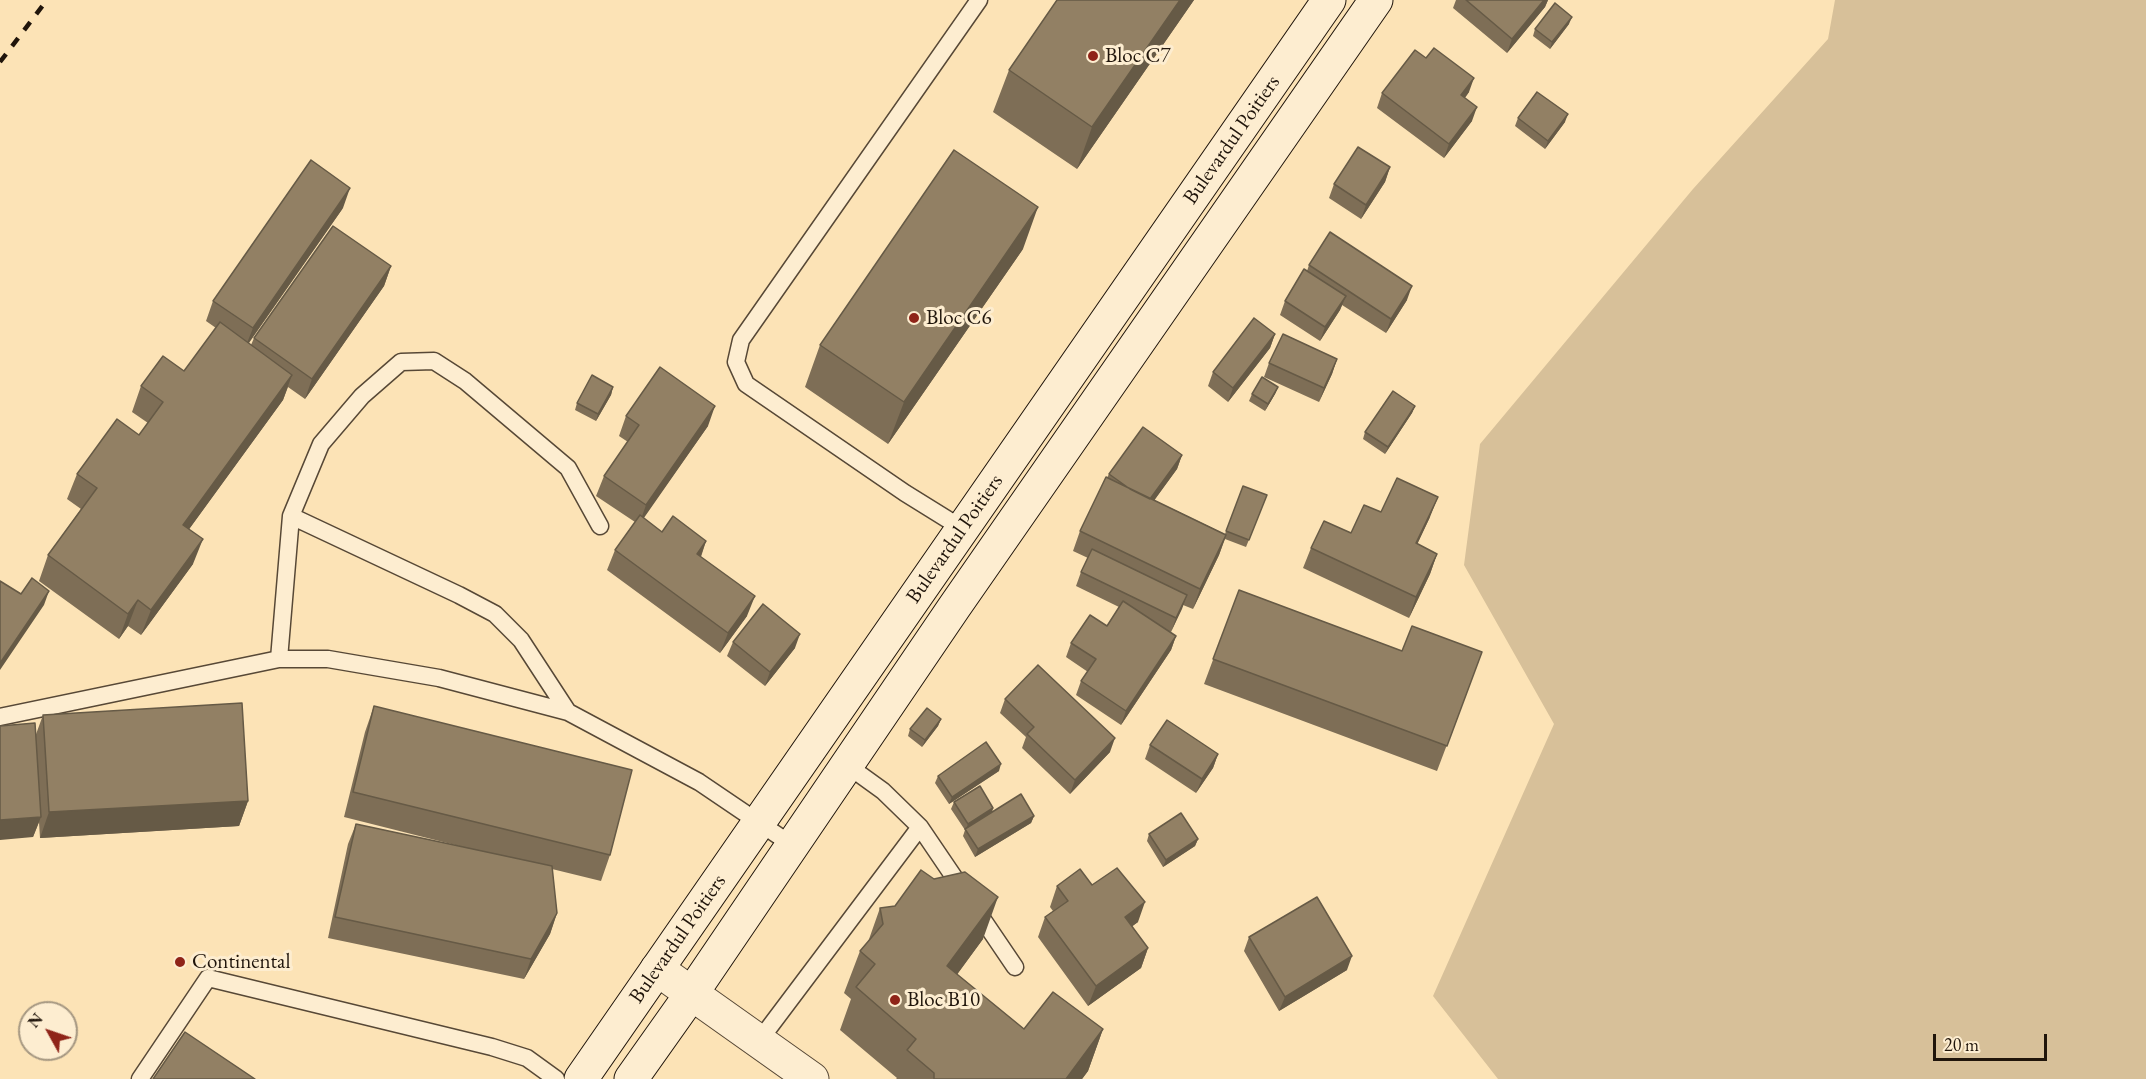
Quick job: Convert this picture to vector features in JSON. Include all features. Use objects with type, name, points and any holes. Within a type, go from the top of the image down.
[{"type":"main road","name":"Bulevardul Poitiers","points":[[581,1079],[1329,0]]},
{"type":"main road","name":"Bulevardul Poitiers","points":[[631,1079],[948,616],[1376,0]]},
{"type":"main road","points":[[657,969],[812,1079]]},
{"type":"lane","points":[[963,529],[905,493],[746,384],[736,362],[741,340],[979,0]]},
{"type":"lane","points":[[279,659],[291,516],[321,444],[362,396],[401,362],[434,361],[465,381],[568,468],[600,526]]},
{"type":"lane","points":[[291,516],[495,614],[521,640],[568,712]]},
{"type":"lane","points":[[0,717],[279,659],[328,659],[439,678],[568,712],[699,782],[792,845]]},
{"type":"lane","points":[[847,765],[883,791],[920,826],[1015,967]]},
{"type":"lane","points":[[759,1041],[920,826]]},
{"type":"lane","points":[[140,1079],[208,978],[492,1047],[526,1058],[556,1079]]},
{"type":"shaded area","points":[[1835,0],[2146,0],[2146,1079],[1498,1079],[1433,996],[1554,724],[1464,565],[1480,444],[1693,189],[1828,39]]},
{"type":"building","name":"Bloc C7","points":[[1057,0],[1180,0],[1092,127],[1009,70]]},
{"type":"building","points":[[1466,0],[1544,0],[1512,39]]},
{"type":"building","points":[[1555,3],[1572,17],[1552,42],[1535,29]]},
{"type":"building","points":[[1434,48],[1474,78],[1461,95],[1477,107],[1449,144],[1382,93],[1415,50],[1426,58]]},
{"type":"building","points":[[1537,92],[1568,114],[1548,141],[1518,118]]},
{"type":"building","points":[[1358,147],[1390,167],[1366,205],[1334,184]]},
{"type":"building","name":"Bloc C6","points":[[954,150],[1038,207],[904,402],[820,345]]},
{"type":"building","points":[[311,160],[350,188],[253,328],[213,301]]},
{"type":"building","points":[[333,226],[391,266],[312,379],[254,338]]},
{"type":"building","points":[[1330,232],[1412,286],[1391,319],[1309,265]]},
{"type":"building","points":[[1304,269],[1346,296],[1325,327],[1285,301]]},
{"type":"building","points":[[1254,318],[1275,334],[1233,388],[1213,372]]},
{"type":"building","points":[[220,322],[292,375],[183,525],[203,539],[151,610],[138,600],[128,614],[48,555],[97,488],[77,474],[117,419],[139,435],[163,402],[141,386],[163,356],[184,371]]},
{"type":"building","points":[[1283,334],[1337,359],[1324,388],[1269,363]]},
{"type":"building","points":[[660,367],[715,406],[646,505],[604,476],[639,425],[626,416]]},
{"type":"building","points":[[592,375],[613,387],[598,414],[577,403]]},
{"type":"building","points":[[1262,377],[1278,387],[1268,404],[1252,394]]},
{"type":"building","points":[[1393,391],[1415,406],[1388,447],[1365,432]]},
{"type":"building","points":[[1143,427],[1182,455],[1150,499],[1130,489],[1109,474]]},
{"type":"building","points":[[1106,477],[1226,535],[1200,589],[1080,531]]},
{"type":"building","points":[[1397,478],[1438,497],[1416,543],[1437,554],[1416,597],[1311,548],[1324,521],[1351,533],[1364,505],[1381,512]]},
{"type":"building","points":[[1243,486],[1267,495],[1249,540],[1226,531]]},
{"type":"building","points":[[640,515],[662,532],[673,516],[706,541],[697,554],[755,596],[728,633],[615,550]]},
{"type":"building","points":[[1092,549],[1187,595],[1176,618],[1081,572]]},
{"type":"building","points":[[32,578],[49,591],[0,663],[0,581],[21,594]]},
{"type":"building","points":[[1239,590],[1402,651],[1412,626],[1482,652],[1447,746],[1213,659]]},
{"type":"building","points":[[1123,601],[1176,636],[1126,711],[1081,681],[1096,659],[1071,643],[1090,615],[1107,626]]},
{"type":"building","points":[[763,604],[800,634],[770,672],[733,642]]},
{"type":"building","points":[[1038,665],[1115,738],[1075,780],[1027,734],[1034,727],[1005,699]]},
{"type":"building","points":[[242,703],[248,801],[49,812],[43,715]]},
{"type":"building","points":[[374,706],[632,770],[610,855],[353,792]]},
{"type":"building","points":[[927,708],[941,719],[925,740],[910,729]]},
{"type":"building","points":[[1167,720],[1218,754],[1202,779],[1150,745]]},
{"type":"building","points":[[35,723],[41,817],[0,820],[0,726]]},
{"type":"building","points":[[986,742],[1001,764],[952,797],[938,776]]},
{"type":"building","points":[[980,786],[993,808],[968,824],[954,802]]},
{"type":"building","points":[[1021,794],[1034,816],[978,849],[965,829]]},
{"type":"building","points":[[1181,813],[1198,839],[1166,860],[1149,834]]},
{"type":"building","points":[[356,824],[552,866],[557,913],[531,959],[335,917]]},
{"type":"building","points":[[1117,868],[1145,902],[1125,917],[1148,948],[1096,986],[1045,917],[1068,901],[1057,886],[1080,869],[1092,885]]},
{"type":"building","points":[[921,870],[934,879],[965,872],[998,897],[947,966],[1024,1029],[1053,992],[1103,1029],[1066,1079],[934,1079],[934,1073],[907,1050],[916,1039],[856,987],[875,964],[860,951],[883,924],[880,908],[895,906]]},
{"type":"building","points":[[1317,897],[1352,956],[1285,997],[1249,937]]},
{"type":"building","points":[[185,1032],[255,1079],[153,1079]]},
{"type":"railway","points":[[0,62],[47,0]]},
{"type":"place","name":"Bloc C7","points":[[1093,56]]},
{"type":"place","name":"Bloc C6","points":[[914,318]]},
{"type":"place","name":"Continental","points":[[180,962]]},
{"type":"place","name":"Bloc B10","points":[[895,1000]]}]
